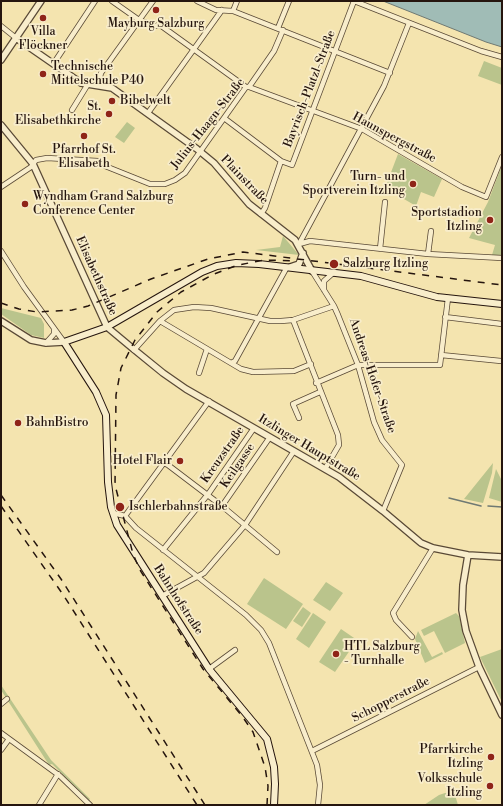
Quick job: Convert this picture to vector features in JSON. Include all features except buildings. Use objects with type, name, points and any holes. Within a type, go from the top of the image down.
[{"type":"main road","points":[[64,342],[107,327],[195,275],[226,264],[248,262],[372,278],[424,294],[502,304]]},
{"type":"main road","name":"Bahnhofstraße","points":[[64,342],[96,392],[106,415],[107,471],[113,513],[117,525],[209,669],[267,739],[274,767],[274,805]]},
{"type":"street","points":[[1,60],[41,1]]},
{"type":"street","points":[[54,63],[95,1]]},
{"type":"street","name":"Haunspergstraße","points":[[112,1],[139,20],[155,26],[160,25],[248,87],[362,129],[462,187],[486,197],[502,157]]},
{"type":"street","points":[[98,86],[101,74],[153,1]]},
{"type":"street","points":[[197,1],[216,10],[233,11],[390,73]]},
{"type":"street","points":[[233,11],[237,1]]},
{"type":"street","name":"Julius-Haagn-Straße","points":[[1,186],[33,164],[36,160],[46,158],[98,161],[105,166],[147,183],[165,184],[176,180],[186,173],[224,118],[274,51],[288,1]]},
{"type":"street","points":[[354,1],[481,51],[502,57]]},
{"type":"street","name":"Bayrisch-Platzl-Straße","points":[[261,214],[265,208],[281,161],[292,165],[354,1]]},
{"type":"street","points":[[148,113],[222,10]]},
{"type":"street","points":[[299,244],[362,129],[390,73],[409,23]]},
{"type":"street","name":"Plainstraße","points":[[1,26],[81,83],[112,88],[148,113],[214,163],[249,204],[291,236],[299,244]]},
{"type":"street","points":[[72,110],[88,84]]},
{"type":"street","points":[[224,118],[281,161]]},
{"type":"street","name":"Elisabethstraße","points":[[1,125],[33,164],[107,327],[163,373],[210,401]]},
{"type":"street","points":[[380,249],[385,202]]},
{"type":"street","points":[[428,254],[431,231]]},
{"type":"street","points":[[299,244],[310,241],[428,254],[502,258]]},
{"type":"street","name":"Andreas-Hofer-Straße","points":[[299,244],[312,271],[334,306],[358,365],[374,422],[382,440],[402,465],[383,511]]},
{"type":"street","points":[[1,251],[64,342]]},
{"type":"street","points":[[231,363],[235,361],[288,268],[299,264],[303,253]]},
{"type":"street","points":[[324,290],[324,281],[333,273]]},
{"type":"street","points":[[316,383],[358,365],[440,365],[448,298]]},
{"type":"street","points":[[134,350],[160,321],[174,310],[194,307],[211,308],[270,321],[292,320],[334,306]]},
{"type":"street","points":[[445,317],[502,324]]},
{"type":"street","points":[[292,320],[311,364],[316,383],[338,435],[339,445],[326,469]]},
{"type":"street","points":[[160,321],[241,369],[253,372],[294,371],[311,364]]},
{"type":"street","points":[[1,322],[31,340],[46,343],[64,342]]},
{"type":"street","points":[[46,343],[54,334],[54,328]]},
{"type":"street","points":[[199,373],[207,349]]},
{"type":"street","points":[[441,355],[501,361]]},
{"type":"street","points":[[299,418],[293,404],[320,392]]},
{"type":"street","points":[[117,525],[210,401]]},
{"type":"street","name":"Itzlinger Hauptstraße","points":[[210,401],[326,469],[355,489],[421,543],[433,548],[468,555],[502,557]]},
{"type":"street","name":"Kreuzstraße","points":[[163,550],[208,495],[254,428]]},
{"type":"street","name":"Keilgasse","points":[[222,506],[270,437]]},
{"type":"street","points":[[162,596],[204,573],[245,525],[294,451]]},
{"type":"street","points":[[164,463],[222,506],[277,552]]},
{"type":"street","points":[[113,513],[124,516],[163,550],[246,615],[261,630],[269,643],[312,751],[320,779],[318,805]]},
{"type":"street","points":[[412,637],[396,620],[393,613],[433,548]]},
{"type":"street","points":[[468,555],[463,585],[462,610],[466,630],[479,667],[500,708],[502,715]]},
{"type":"street","points":[[209,669],[235,650]]},
{"type":"street","name":"Schopperstraße","points":[[312,751],[479,667]]},
{"type":"street","points":[[1,704],[7,699]]},
{"type":"street","points":[[1,733],[58,774],[90,805]]},
{"type":"street","points":[[1,750],[10,739]]},
{"type":"street","points":[[39,805],[58,774]]},
{"type":"green space","points":[[484,61],[502,68],[502,85],[478,76]]},
{"type":"green space","points":[[127,122],[135,128],[124,143],[115,137]]},
{"type":"green space","name":"Turn- und Sportverein Itzling","points":[[398,154],[442,179],[434,197],[421,192],[416,206],[385,188]]},
{"type":"green space","name":"Sportstadion Itzling","points":[[502,165],[502,256],[492,255],[495,245],[469,238],[488,202]]},
{"type":"green space","points":[[283,236],[299,255],[256,250],[280,247]]},
{"type":"green space","points":[[1,308],[41,318],[44,324],[44,338],[31,335],[1,314]]},
{"type":"green space","points":[[493,463],[492,473],[483,503],[464,499]]},
{"type":"green space","points":[[496,469],[502,481],[502,502],[489,498]]},
{"type":"green space","points":[[264,578],[303,604],[286,629],[247,604]]},
{"type":"green space","points":[[326,582],[343,593],[330,611],[313,600]]},
{"type":"green space","points":[[303,607],[311,613],[302,627],[293,621]]},
{"type":"green space","points":[[313,613],[326,622],[309,648],[296,639]]},
{"type":"green space","points":[[456,613],[459,616],[465,643],[445,653],[434,631],[424,636],[421,630]]},
{"type":"green space","name":"HTL Salzburg - Turnhalle","points":[[341,629],[357,640],[335,672],[319,662]]},
{"type":"green space","points":[[418,631],[432,657],[442,652],[443,654],[425,663],[415,639]]},
{"type":"green space","points":[[502,649],[502,702],[480,657]]},
{"type":"green space","points":[[1,685],[51,760],[90,799],[89,800],[52,764],[49,765],[1,690]]},
{"type":"green space","points":[[445,793],[455,795],[458,805],[424,805],[439,795]]},
{"type":"water","points":[[383,1],[502,1],[502,47],[486,42]]},
{"type":"waterway","points":[[449,498],[481,506]]},
{"type":"waterway","points":[[488,506],[502,507]]},
{"type":"railway","points":[[1,303],[19,309],[37,312],[72,310],[88,306],[151,279],[208,259],[243,252],[502,285]]},
{"type":"railway","points":[[267,805],[268,786],[265,767],[253,732],[242,716],[203,669],[140,570],[133,554],[115,485],[116,395],[121,368],[135,340],[157,312],[181,292],[214,274],[238,265],[265,260],[295,261]]},
{"type":"railway","points":[[1,495],[61,579],[205,805]]},
{"type":"railway","points":[[1,506],[64,596],[197,805]]},
{"type":"place","name":"Mayburg Salzburg","points":[[156,10]]},
{"type":"place","name":"Villa Flöckner","points":[[43,18]]},
{"type":"place","name":"Technische Mittelschule P40","points":[[43,74]]},
{"type":"place","name":"Bibelwelt","points":[[112,101]]},
{"type":"place","name":"St. Elisabethkirche","points":[[109,114]]},
{"type":"place","name":"Pfarrhof St. Elisabeth","points":[[84,136]]},
{"type":"place","name":"Turn- und Sportverein Itzling","points":[[413,184]]},
{"type":"place","name":"Wyndham Grand Salzburg Conference Center","points":[[25,204]]},
{"type":"place","name":"Sportstadion Itzling","points":[[490,220]]},
{"type":"place","name":"Salzburg Itzling","points":[[334,264]]},
{"type":"place","name":"BahnBistro","points":[[18,423]]},
{"type":"place","name":"Hotel Flair","points":[[180,461]]},
{"type":"place","name":"Ischlerbahnstraße","points":[[120,507]]},
{"type":"place","name":"HTL Salzburg - Turnhalle","points":[[336,654]]},
{"type":"place","name":"Pfarrkirche Itzling","points":[[491,757]]},
{"type":"place","name":"Volksschule Itzling","points":[[490,786]]}]
